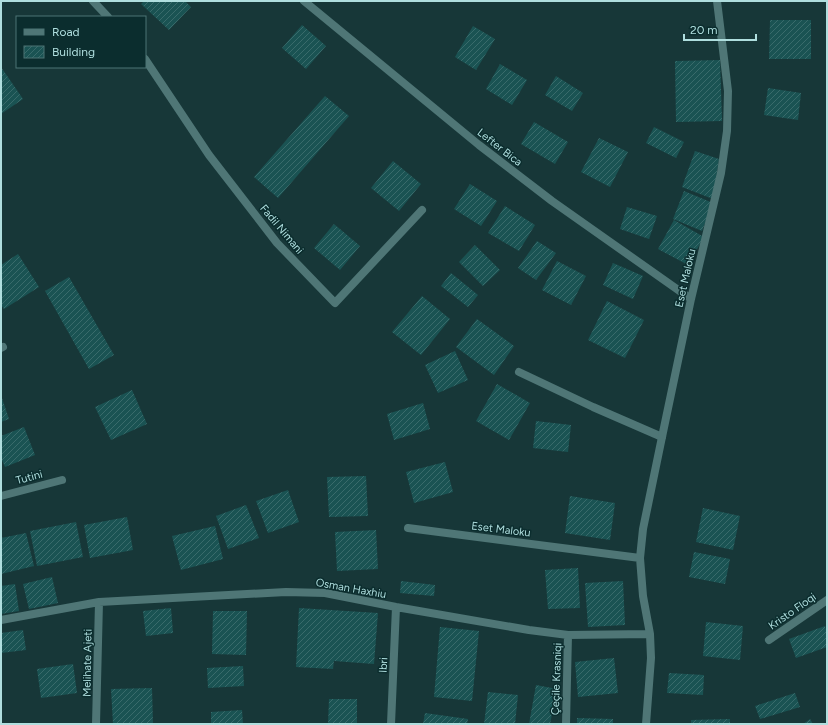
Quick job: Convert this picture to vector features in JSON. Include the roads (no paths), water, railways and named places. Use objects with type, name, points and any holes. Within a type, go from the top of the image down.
[{"type":"street","points":[[93,1],[107,16]]},
{"type":"street","name":"Lefter Bica","points":[[304,1],[485,150],[552,201],[691,299]]},
{"type":"street","name":"Eset Maloku","points":[[646,724],[652,658],[650,634],[643,596],[640,558],[643,530],[691,299],[721,173],[727,131],[728,90],[717,1]]},
{"type":"street","name":"Fadil Nimani","points":[[146,60],[209,155],[276,243],[335,303],[422,210]]},
{"type":"street","points":[[519,372],[593,407],[662,436]]},
{"type":"street","name":"Tutini","points":[[1,496],[62,480]]},
{"type":"street","name":"Eset Maloku","points":[[408,528],[640,558]]},
{"type":"street","name":"Osman Haxhiu","points":[[1,620],[99,602],[286,592],[325,593],[487,624],[568,635],[650,634]]},
{"type":"street","name":"Kristo Floqi","points":[[769,640],[827,600]]},
{"type":"street","name":"Melihate Ajeti","points":[[96,724],[99,602]]},
{"type":"street","name":"Ibri","points":[[391,724],[396,607]]},
{"type":"street","name":"Çeçile Krasniqi","points":[[566,724],[568,635]]}]
